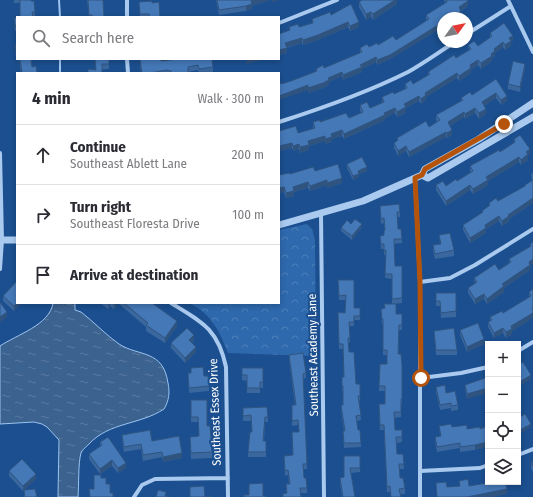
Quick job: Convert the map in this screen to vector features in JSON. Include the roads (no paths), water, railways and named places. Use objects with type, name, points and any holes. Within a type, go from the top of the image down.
[{"type":"street","points":[[127,0],[127,16]]},
{"type":"street","points":[[280,23],[337,0]]},
{"type":"street","points":[[508,0],[533,52]]},
{"type":"street","points":[[473,30],[511,6]]},
{"type":"street","points":[[280,122],[332,106],[366,92],[409,71],[445,48]]},
{"type":"street","points":[[127,60],[128,72]]},
{"type":"street","points":[[280,225],[363,201],[418,177],[425,169],[479,139],[533,103]]},
{"type":"street","points":[[418,177],[428,178],[533,118]]},
{"type":"street","points":[[0,153],[0,270]]},
{"type":"street","points":[[418,177],[421,378],[420,497]]},
{"type":"street","name":"Southeast Academy Lane","points":[[321,214],[324,497]]},
{"type":"street","points":[[420,282],[450,278],[476,265],[533,229]]},
{"type":"street","points":[[1,240],[16,240]]},
{"type":"street","name":"Southeast Essex Drive","points":[[174,304],[198,319],[211,331],[222,349],[226,367],[228,497]]},
{"type":"street","points":[[521,349],[533,342]]},
{"type":"street","points":[[421,378],[461,373],[485,368]]},
{"type":"street","points":[[521,454],[533,449]]},
{"type":"street","points":[[420,471],[480,468],[485,466]]},
{"type":"street","points":[[134,497],[142,485],[155,479],[228,478]]},
{"type":"water","points":[[53,304],[75,304],[75,310],[81,312],[119,344],[156,359],[161,364],[165,372],[169,386],[168,400],[164,409],[145,418],[115,427],[97,437],[82,451],[79,463],[78,497],[58,497],[59,440],[47,427],[34,422],[0,424],[0,346],[31,329],[51,311]]},
{"type":"waterway","points":[[59,0],[60,16]]},
{"type":"waterway","points":[[60,60],[60,72]]}]
